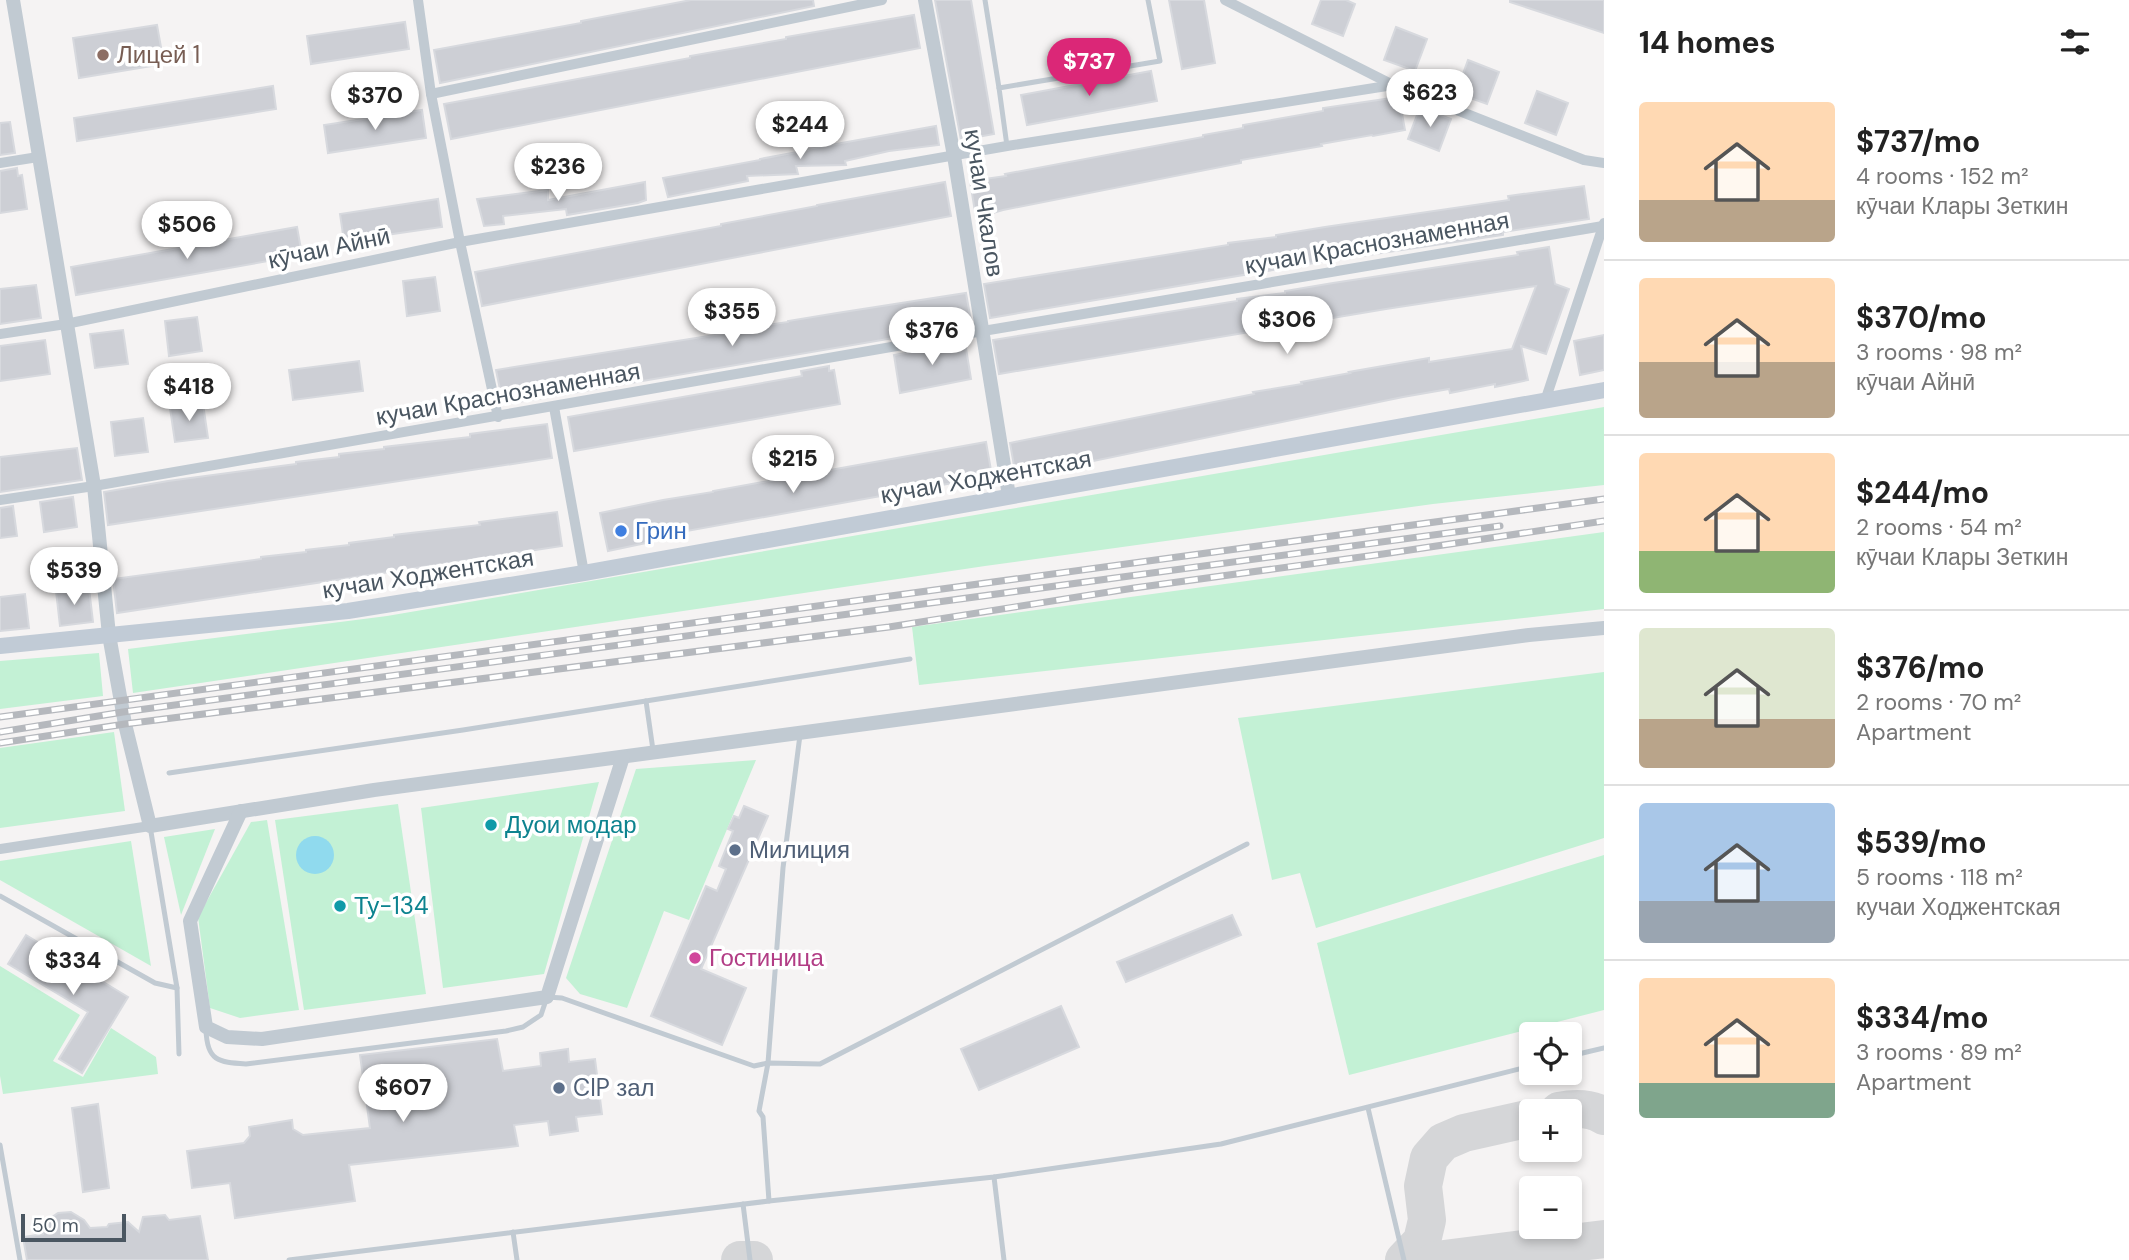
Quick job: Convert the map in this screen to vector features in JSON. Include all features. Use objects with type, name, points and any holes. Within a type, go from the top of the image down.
[{"type":"main road","name":"кучаи Ходжентская","points":[[0,646],[348,611],[584,573],[1604,390]]},
{"type":"street","points":[[13,0],[94,486],[108,635],[125,724],[150,826]]},
{"type":"street","points":[[418,0],[431,94],[498,417]]},
{"type":"street","points":[[431,94],[882,0]]},
{"type":"street","name":"кучаи Чкалов","points":[[925,0],[954,156],[1010,496]]},
{"type":"street","points":[[1225,0],[1393,85],[1584,160],[1604,163]]},
{"type":"street","name":"кӯчаи Айнӣ","points":[[0,334],[66,324],[460,242],[1007,146],[1393,85]]},
{"type":"street","points":[[0,163],[38,157]]},
{"type":"street","points":[[1545,401],[1603,225]]},
{"type":"street","name":"кучаи Краснознаменная","points":[[0,500],[498,417],[1603,225]]},
{"type":"street","points":[[554,407],[584,573]]},
{"type":"street","points":[[0,849],[373,790],[653,751],[1529,635],[1604,628]]},
{"type":"street","points":[[241,811],[190,920],[206,1027],[227,1037],[262,1039],[547,997],[623,757]]},
{"type":"lane","points":[[985,0],[1007,146]]},
{"type":"lane","points":[[999,88],[1160,61],[1148,0]]},
{"type":"lane","points":[[169,773],[910,659]]},
{"type":"lane","points":[[646,701],[653,751]]},
{"type":"lane","points":[[769,1201],[763,1117],[759,1111],[768,1063],[783,868],[800,732]]},
{"type":"lane","points":[[150,826],[177,988],[179,1054]]},
{"type":"lane","points":[[206,1027],[206,1045],[211,1055],[224,1063],[246,1065],[506,1031],[523,1027],[541,1015],[547,997],[562,998],[754,1066],[768,1063],[820,1064],[1247,844]]},
{"type":"lane","points":[[0,896],[155,984],[177,988]]},
{"type":"lane","points":[[1582,1053],[1604,1048]]},
{"type":"lane","points":[[289,1260],[743,1204],[993,1177],[1221,1144],[1519,1069]]},
{"type":"lane","points":[[1368,1108],[1404,1260]]},
{"type":"lane","points":[[0,1145],[20,1260]]},
{"type":"lane","points":[[993,1177],[1004,1260]]},
{"type":"lane","points":[[743,1204],[750,1260]]},
{"type":"lane","points":[[513,1233],[517,1260]]},
{"type":"green space","points":[[1604,407],[1604,485],[1433,504],[985,566],[133,693],[128,649],[387,616]]},
{"type":"green space","points":[[1604,532],[1604,609],[919,685],[912,627]]},
{"type":"green space","points":[[99,653],[103,696],[0,709],[0,661]]},
{"type":"green space","points":[[1604,672],[1604,838],[1316,928],[1300,873],[1272,880],[1238,718]]},
{"type":"green space","points":[[114,732],[125,811],[0,828],[0,748]]},
{"type":"green space","points":[[756,760],[689,920],[664,911],[627,1008],[580,994],[566,978],[636,769]]},
{"type":"green space","points":[[599,782],[544,974],[443,988],[421,808]]},
{"type":"green space","points":[[398,804],[426,994],[304,1010],[275,820]]},
{"type":"green space","points":[[267,820],[299,1010],[240,1018],[210,1008],[198,917],[251,822]]},
{"type":"green space","points":[[215,829],[181,915],[164,837]]},
{"type":"green space","points":[[131,841],[151,966],[0,880],[0,861]]},
{"type":"green space","points":[[1604,855],[1604,1010],[1557,1022],[1519,1022],[1519,1032],[1349,1075],[1317,943]]},
{"type":"green space","points":[[0,966],[80,1015],[53,1061],[83,1077],[111,1028],[156,1057],[158,1074],[3,1094],[0,1076]]},
{"type":"water","points":[[315,836],[329,841],[334,855],[329,869],[315,874],[301,869],[296,855],[301,841]]},
{"type":"building","points":[[691,0],[813,0],[814,6],[440,83],[434,50]]},
{"type":"building","points":[[935,0],[971,0],[994,134],[961,140]]},
{"type":"building","points":[[1169,0],[1204,0],[1215,63],[1182,69]]},
{"type":"building","points":[[1321,0],[1346,0],[1355,4],[1343,36],[1312,24]]},
{"type":"building","points":[[1604,0],[1604,33],[1510,2]]},
{"type":"building","points":[[914,15],[920,48],[451,139],[444,104],[690,58],[786,37]]},
{"type":"building","points":[[405,22],[409,49],[311,64],[307,36]]},
{"type":"building","points":[[157,25],[164,64],[79,78],[73,38]]},
{"type":"building","points":[[1396,27],[1427,39],[1415,71],[1384,60]]},
{"type":"building","points":[[1468,60],[1499,72],[1487,104],[1456,93]]},
{"type":"building","points":[[1151,71],[1157,101],[1027,125],[1021,95]]},
{"type":"building","points":[[273,86],[276,109],[77,141],[74,118]]},
{"type":"building","points":[[1537,91],[1568,103],[1556,135],[1525,123]]},
{"type":"building","points":[[1399,97],[1405,130],[1241,160],[1241,163],[1003,210],[976,218],[970,181],[1203,137],[1243,128],[1243,125],[1323,111],[1323,108]]},
{"type":"building","points":[[1420,107],[1451,119],[1439,151],[1408,139]]},
{"type":"building","points":[[422,110],[426,138],[328,153],[324,125]]},
{"type":"building","points":[[10,122],[15,153],[0,155],[0,123]]},
{"type":"building","points":[[936,126],[939,145],[889,151],[845,161],[846,165],[796,166],[798,174],[747,176],[748,181],[668,197],[663,178],[808,149]]},
{"type":"building","points":[[17,168],[18,176],[22,175],[27,209],[0,213],[0,171]]},
{"type":"building","points":[[645,182],[646,200],[638,203],[567,215],[566,209],[503,216],[504,224],[484,226],[477,199],[548,190],[548,200]]},
{"type":"building","points":[[945,182],[951,216],[482,306],[475,272]]},
{"type":"building","points":[[1584,186],[1589,219],[990,318],[984,284],[1325,227],[1509,200],[1508,196]]},
{"type":"building","points":[[438,199],[442,227],[344,241],[340,214]]},
{"type":"building","points":[[297,227],[302,255],[76,295],[71,267]]},
{"type":"building","points":[[1549,247],[1555,284],[1569,289],[1546,354],[1521,346],[1528,380],[1495,387],[1495,384],[1450,393],[1449,389],[1403,397],[1016,477],[1010,443],[1302,384],[1301,382],[1349,372],[1429,358],[1429,362],[1512,349],[1536,286],[999,374],[993,340],[1518,255],[1517,252]]},
{"type":"building","points":[[435,277],[440,311],[407,316],[403,281]]},
{"type":"building","points":[[36,285],[41,318],[0,324],[0,289]]},
{"type":"building","points":[[966,293],[970,325],[531,400],[503,404],[496,370],[788,321]]},
{"type":"building","points":[[197,317],[202,351],[169,356],[165,321]]},
{"type":"building","points":[[123,330],[128,364],[95,368],[90,334]]},
{"type":"building","points":[[1604,335],[1604,370],[1580,375],[1574,341]]},
{"type":"building","points":[[45,340],[50,374],[0,381],[0,346]]},
{"type":"building","points":[[965,342],[971,379],[900,393],[894,355]]},
{"type":"building","points":[[359,361],[363,391],[293,400],[289,370]]},
{"type":"building","points":[[829,366],[829,371],[834,370],[840,404],[574,451],[568,417],[802,376],[801,371]]},
{"type":"building","points":[[203,404],[208,438],[175,442],[170,408]]},
{"type":"building","points":[[143,418],[148,452],[115,456],[111,422]]},
{"type":"building","points":[[547,424],[552,458],[108,525],[104,492]]},
{"type":"building","points":[[986,442],[992,476],[670,534],[670,538],[608,551],[600,513]]},
{"type":"building","points":[[77,448],[82,480],[0,492],[0,457]]},
{"type":"building","points":[[73,497],[77,527],[44,532],[40,502]]},
{"type":"building","points":[[13,506],[17,536],[0,538],[0,508]]},
{"type":"building","points":[[557,512],[562,546],[117,613],[113,579],[261,559],[394,535],[480,525],[479,522]]},
{"type":"building","points":[[89,588],[93,622],[60,626],[56,591]]},
{"type":"building","points":[[25,594],[29,628],[0,631],[0,597]]},
{"type":"building","points":[[744,806],[768,816],[701,969],[746,988],[722,1045],[651,1016],[706,886],[717,891],[726,869],[719,866],[733,831],[728,829],[734,816],[739,818]]},
{"type":"building","points":[[1232,915],[1241,935],[1126,982],[1117,962]]},
{"type":"building","points":[[26,935],[128,997],[82,1073],[59,1059],[88,1012],[8,964]]},
{"type":"building","points":[[1061,1006],[1079,1047],[979,1090],[961,1049]]},
{"type":"building","points":[[497,1039],[503,1071],[541,1066],[540,1053],[568,1049],[569,1062],[595,1059],[602,1114],[576,1117],[578,1131],[550,1135],[548,1121],[514,1125],[518,1146],[349,1165],[355,1201],[235,1218],[230,1183],[192,1188],[187,1151],[244,1143],[250,1136],[249,1127],[292,1120],[293,1129],[303,1135],[370,1128],[360,1055]]},
{"type":"building","points":[[98,1104],[109,1188],[83,1192],[72,1108]]},
{"type":"building","points":[[71,1212],[84,1220],[90,1228],[128,1222],[139,1232],[143,1217],[165,1215],[169,1220],[200,1216],[208,1260],[27,1260],[23,1237],[43,1234],[48,1220],[58,1213]]},
{"type":"taxiway","points":[[1582,1109],[1604,1116]]},
{"type":"taxiway","points":[[1404,1260],[1422,1241],[1427,1220],[1423,1186],[1429,1158],[1443,1142],[1464,1133],[1519,1121]]},
{"type":"taxiway","points":[[1436,1260],[1604,1239]]},
{"type":"taxiway","points":[[740,1260],[754,1260]]},
{"type":"railway","points":[[0,717],[1604,499]]},
{"type":"railway","points":[[0,743],[125,724],[889,627],[1134,588],[1604,521]]},
{"type":"railway","points":[[0,732],[123,712],[1500,526]]},
{"type":"place","name":"Лицей 1","points":[[103,55]]},
{"type":"place","name":"Грин","points":[[621,531]]},
{"type":"place","name":"Дуои модар","points":[[491,825]]},
{"type":"place","name":"Милиция","points":[[735,850]]},
{"type":"place","name":"Ту-134","points":[[340,906]]},
{"type":"place","name":"Гостиница","points":[[695,958]]},
{"type":"place","name":"CIP зал","points":[[559,1088]]}]
